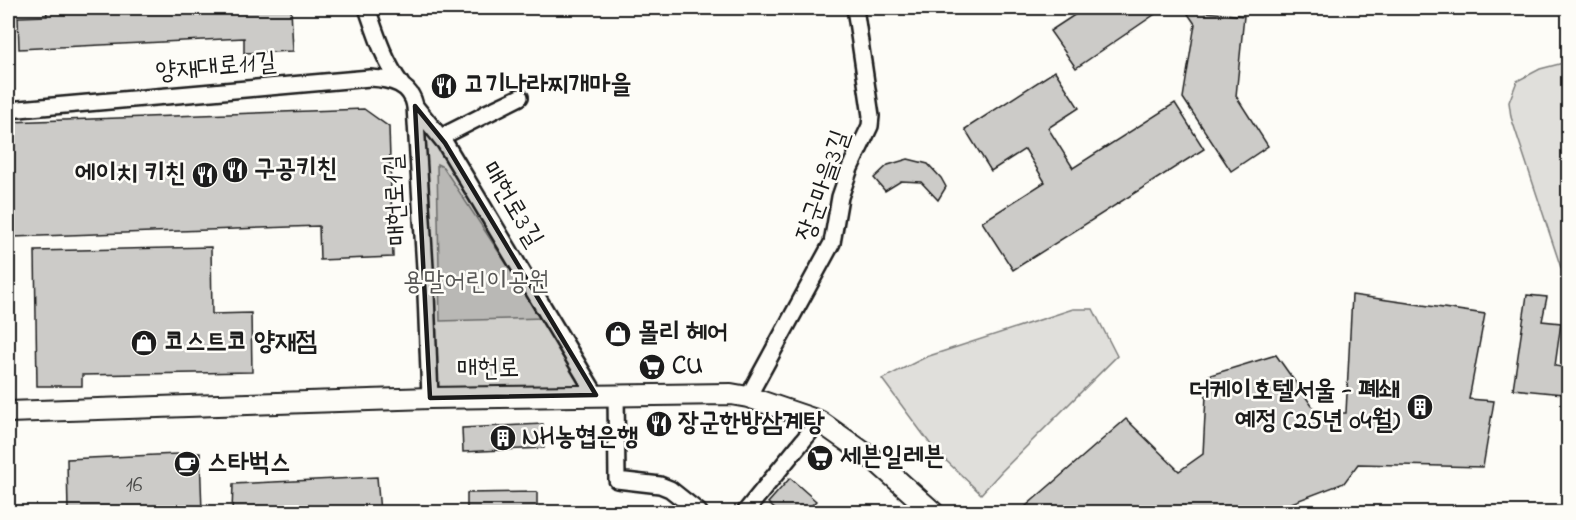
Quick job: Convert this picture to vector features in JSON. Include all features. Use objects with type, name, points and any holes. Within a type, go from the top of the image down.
[{"type":"main road","name":"매헌로","points":[[8,412],[429,398],[731,394],[748,397],[819,421],[877,462],[933,513]]},
{"type":"street","points":[[367,8],[392,73],[410,92],[415,106]]},
{"type":"street","name":"장군마을3길","points":[[748,397],[832,243],[840,197],[850,168],[870,126],[871,116],[855,8]]},
{"type":"street","name":"양재대로11길","points":[[8,110],[370,78],[391,80],[401,84]]},
{"type":"street","points":[[441,136],[520,97]]},
{"type":"street","name":"매헌로3길","points":[[415,106],[441,136],[596,395]]},
{"type":"street","name":"매헌로1길","points":[[415,106],[425,268],[429,398]]},
{"type":"street","points":[[616,394],[617,480],[660,485],[670,489],[699,513]]},
{"type":"street","points":[[745,513],[819,421]]},
{"type":"highlighted area","points":[[415,106],[445,143],[596,395],[430,398]]},
{"type":"green space","points":[[1563,63],[1568,64],[1568,289],[1511,117],[1509,102],[1517,81],[1540,69]]},
{"type":"green space","name":"용말어린이공원","points":[[437,164],[443,167],[542,318],[440,321]]},
{"type":"green space","points":[[1073,309],[1093,309],[1117,356],[981,494],[934,449],[882,379],[926,357]]},
{"type":"building","points":[[46,8],[102,8],[102,13],[219,8],[291,8],[293,51],[244,53],[244,38],[19,49],[18,17],[47,16]]},
{"type":"building","points":[[1085,8],[1164,8],[1076,68],[1050,31]]},
{"type":"building","points":[[1184,8],[1201,8],[1205,12],[1244,16],[1236,96],[1268,146],[1231,171],[1183,98],[1195,24]]},
{"type":"building","points":[[1055,71],[1079,108],[1048,128],[1073,168],[1175,103],[1204,149],[1013,270],[982,222],[1045,182],[1025,149],[991,171],[965,129]]},
{"type":"building","points":[[364,109],[389,127],[393,257],[320,260],[319,226],[13,237],[9,122]]},
{"type":"building","points":[[908,159],[928,164],[941,178],[946,187],[938,200],[921,182],[901,181],[885,191],[874,178],[888,165]]},
{"type":"building","name":"코스트코 양재점","points":[[211,247],[212,314],[251,313],[252,372],[82,375],[82,386],[37,386],[35,251]]},
{"type":"building","name":"더케이호텔서울 - 폐쇄 예정 (25년 04월)","points":[[1352,295],[1485,314],[1469,399],[1494,401],[1483,467],[1358,464],[1344,483],[1268,512],[1032,512],[1026,506],[1126,419],[1179,471],[1203,454],[1207,376],[1276,355],[1317,413],[1346,413]]},
{"type":"building","points":[[1527,295],[1547,297],[1542,321],[1561,323],[1555,366],[1567,368],[1563,394],[1513,389]]},
{"type":"building","name":"NH농협은행","points":[[543,424],[544,448],[463,452],[462,428]]},
{"type":"building","points":[[200,453],[202,512],[68,512],[67,459]]},
{"type":"building","points":[[377,477],[380,512],[232,512],[233,484]]},
{"type":"building","points":[[790,478],[816,501],[805,512],[778,512],[768,503]]},
{"type":"building","points":[[537,492],[537,512],[467,512],[467,493]]},
{"type":"place","name":"고기나라찌개마을","points":[[444,86]]},
{"type":"place","name":"구공키친","points":[[235,170]]},
{"type":"place","name":"에이치 키친","points":[[205,175]]},
{"type":"place","name":"몰리 헤어","points":[[618,334]]},
{"type":"place","name":"코스트코 양재점","points":[[144,343]]},
{"type":"place","name":"CU","points":[[652,367]]},
{"type":"place","name":"더케이호텔서울 - 폐쇄 예정 (25년 04월)","points":[[1420,407]]},
{"type":"place","name":"장군한방삼계탕","points":[[659,424]]},
{"type":"place","name":"NH농협은행","points":[[503,438]]},
{"type":"place","name":"세븐일레븐","points":[[820,458]]},
{"type":"place","name":"스타벅스","points":[[187,464]]}]
